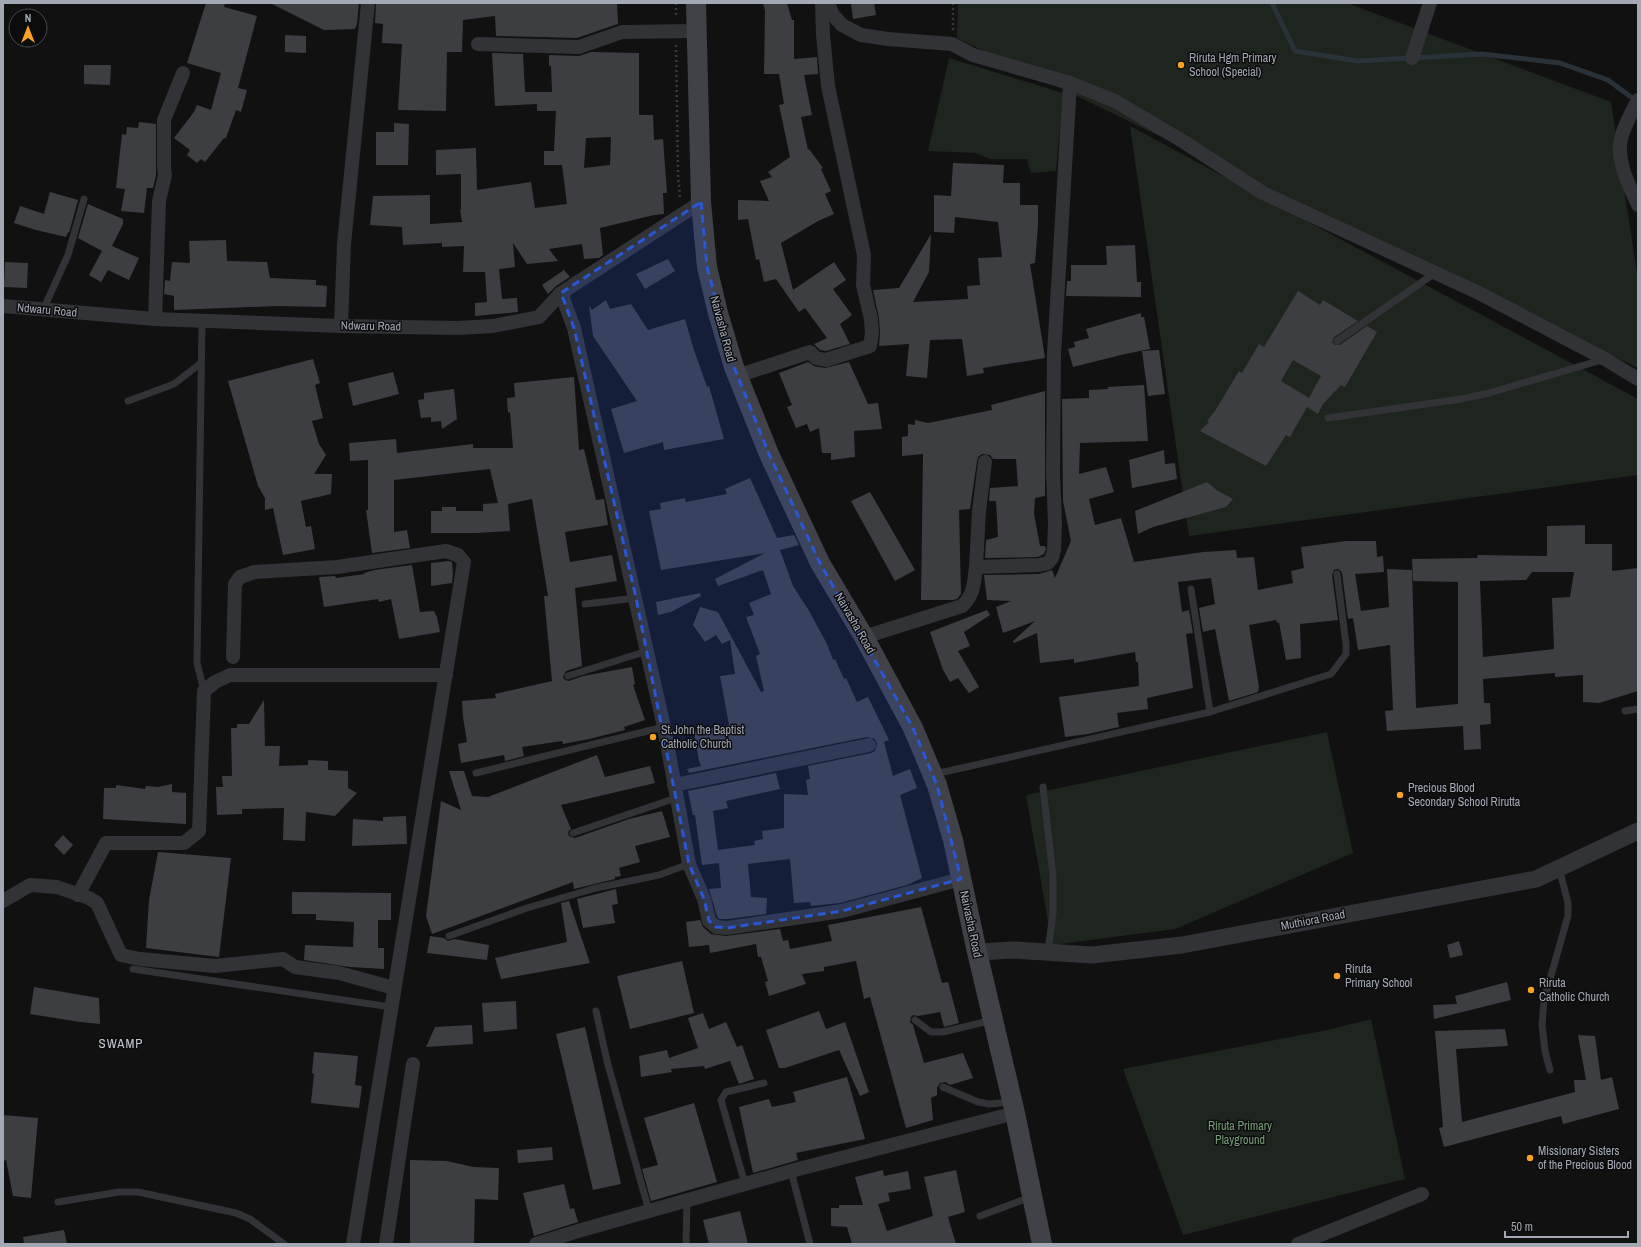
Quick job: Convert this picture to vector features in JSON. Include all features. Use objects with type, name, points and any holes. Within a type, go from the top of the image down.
[{"type":"main road","name":"Naivasha Road","points":[[696,3],[686,31],[707,267],[718,313],[737,376],[769,454],[820,563],[864,637],[913,728],[932,774],[953,840],[1033,1196],[1042,1244]]},
{"type":"street","points":[[340,326],[344,244],[368,3]]},
{"type":"street","points":[[737,376],[810,352],[816,358],[826,360],[870,346],[870,319],[863,285],[864,255],[828,86],[823,35],[822,3]]},
{"type":"street","points":[[828,3],[833,15],[842,25],[861,35],[888,39],[952,44],[973,55],[1070,82],[1115,101],[1184,142],[1263,193],[1481,294],[1605,359],[1638,379]]},
{"type":"street","points":[[1412,58],[1430,3]]},
{"type":"street","points":[[478,44],[579,47],[622,32],[686,31]]},
{"type":"street","points":[[155,319],[159,201],[166,175],[164,168],[164,120],[183,72]]},
{"type":"street","points":[[976,567],[1039,565],[1048,563],[1052,558],[1054,550],[1054,346],[1070,82]]},
{"type":"street","points":[[1638,100],[1627,121],[1620,146],[1624,173],[1638,205]]},
{"type":"street","name":"Ndwaru Road","points":[[3,306],[155,319],[202,321],[340,326],[458,328],[493,326],[539,317],[561,292],[701,202]]},
{"type":"street","points":[[561,292],[576,335],[636,598],[664,727],[689,864],[704,899],[709,921],[716,926],[727,928],[842,910],[961,879]]},
{"type":"street","points":[[864,637],[962,606],[968,601],[972,593],[976,567],[979,511],[985,462]]},
{"type":"street","points":[[233,657],[235,584],[240,577],[254,572],[337,567],[446,551],[458,555],[464,562],[353,1244]]},
{"type":"street","points":[[78,894],[106,843],[184,843],[199,831],[204,691],[215,682],[230,675],[446,675]]},
{"type":"street","points":[[675,792],[869,745]]},
{"type":"street","name":"Muthiora Road","points":[[977,952],[1014,950],[1092,955],[1182,945],[1536,878],[1638,832]]},
{"type":"street","points":[[3,901],[30,885],[57,888],[89,898],[97,904],[121,955],[140,959],[215,966],[283,959],[295,968],[339,973],[394,988]]},
{"type":"street","points":[[386,1244],[413,1064]]},
{"type":"street","points":[[536,1244],[1013,1107]]},
{"type":"street","points":[[1298,1244],[1422,1194]]},
{"type":"lane","points":[[43,310],[68,255],[84,199]]},
{"type":"lane","points":[[1337,340],[1435,273]]},
{"type":"lane","points":[[202,321],[197,663],[204,691]]},
{"type":"lane","points":[[1328,418],[1461,399],[1489,393],[1605,359]]},
{"type":"lane","points":[[128,401],[174,384],[201,363]]},
{"type":"lane","points":[[932,774],[1210,712],[1331,674],[1346,654],[1337,574]]},
{"type":"lane","points":[[1191,589],[1210,712]]},
{"type":"lane","points":[[585,604],[636,598]]},
{"type":"lane","points":[[568,676],[647,651]]},
{"type":"lane","points":[[1625,711],[1638,709]]},
{"type":"lane","points":[[476,773],[664,727]]},
{"type":"lane","points":[[1043,787],[1053,876],[1053,913],[1048,952]]},
{"type":"lane","points":[[573,834],[675,792]]},
{"type":"lane","points":[[449,936],[527,908],[596,888],[659,875],[689,864]]},
{"type":"lane","points":[[1550,1070],[1542,1025],[1544,1000],[1568,916],[1568,903],[1559,868]]},
{"type":"lane","points":[[133,969],[391,1007]]},
{"type":"lane","points":[[596,1011],[607,1061],[648,1211]]},
{"type":"lane","points":[[915,1020],[931,1032],[943,1032],[993,1020]]},
{"type":"lane","points":[[745,1184],[721,1100],[726,1092],[764,1082]]},
{"type":"lane","points":[[943,1087],[978,1102],[1013,1107]]},
{"type":"lane","points":[[791,1171],[810,1244]]},
{"type":"lane","points":[[58,1202],[119,1192],[138,1192],[236,1213],[250,1219],[284,1244]]},
{"type":"lane","points":[[980,1216],[1033,1196]]},
{"type":"lane","points":[[686,1244],[687,1200]]},
{"type":"path","points":[[676,3],[686,31],[678,174],[682,214]]},
{"type":"path","points":[[952,44],[954,3]]},
{"type":"highlighted area","points":[[701,202],[707,267],[734,367],[769,454],[820,563],[913,728],[937,785],[961,879],[842,911],[727,928],[716,927],[709,921],[704,899],[689,864],[636,598],[574,328],[561,293]]},
{"type":"green space","points":[[958,3],[1347,3],[1611,102],[1638,280],[1638,368],[957,38]]},
{"type":"green space","points":[[949,58],[1063,93],[1056,171],[1031,173],[1027,159],[990,159],[975,153],[928,151]]},
{"type":"green space","points":[[1130,126],[1638,399],[1638,475],[1189,536]]},
{"type":"green space","points":[[1327,732],[1353,853],[1175,929],[1052,945],[1026,795]]},
{"type":"green space","name":"Riruta Primary Playground","points":[[1371,1019],[1405,1179],[1183,1235],[1123,1069],[1327,1030]]},
{"type":"building","points":[[206,3],[225,3],[224,7],[257,16],[238,88],[247,90],[241,112],[236,110],[226,138],[224,138],[205,162],[201,159],[197,163],[187,155],[190,150],[174,138],[194,112],[197,105],[211,110],[221,73],[187,63]]},
{"type":"building","points":[[270,3],[359,3],[357,24],[355,29],[324,30]]},
{"type":"building","points":[[376,3],[617,3],[618,24],[577,38],[496,36],[495,16],[463,20],[462,52],[447,52],[446,111],[398,110],[402,44],[382,43],[383,24],[375,23]]},
{"type":"building","points":[[763,3],[787,3],[792,20],[794,20],[794,59],[817,57],[818,74],[804,75],[812,115],[801,117],[808,150],[809,149],[823,168],[821,169],[831,191],[825,194],[834,214],[818,221],[781,243],[793,290],[834,262],[846,280],[833,289],[852,315],[840,324],[850,344],[826,351],[820,350],[814,344],[827,338],[805,308],[799,312],[776,279],[764,282],[759,259],[756,260],[748,219],[738,220],[738,200],[769,201],[760,181],[772,177],[768,172],[790,157],[779,105],[784,104],[779,74],[764,74],[765,11]]},
{"type":"building","points":[[851,3],[874,3],[876,15],[853,19]]},
{"type":"building","points":[[285,35],[306,36],[306,53],[285,52]]},
{"type":"building","points":[[591,52],[639,53],[639,115],[653,115],[654,140],[663,139],[667,193],[663,193],[664,214],[600,228],[603,255],[599,258],[584,259],[582,244],[549,249],[558,261],[527,264],[513,243],[515,267],[499,269],[502,299],[517,298],[518,312],[475,316],[475,303],[487,302],[485,272],[463,272],[464,246],[442,247],[442,243],[403,245],[402,227],[370,225],[373,196],[430,195],[430,224],[462,222],[460,210],[461,174],[436,175],[436,150],[476,148],[477,190],[531,182],[535,208],[567,204],[562,165],[544,165],[544,151],[554,151],[556,111],[537,111],[537,104],[495,106],[492,53],[523,54],[525,92],[552,92],[549,55],[579,56]],"holes":[[[611,137],[610,165],[584,168],[586,138]]]},
{"type":"building","points":[[84,65],[111,65],[110,85],[84,84]]},
{"type":"building","points":[[139,122],[156,124],[156,175],[153,188],[147,188],[144,213],[121,211],[125,189],[116,188],[122,134],[126,135],[127,127],[138,128]]},
{"type":"building","points":[[394,123],[409,124],[408,165],[376,165],[376,132],[394,132]]},
{"type":"building","points":[[953,163],[1004,165],[1003,183],[1020,183],[1020,205],[1038,205],[1035,263],[1030,264],[1045,358],[983,368],[984,373],[967,376],[962,339],[930,340],[927,378],[906,376],[909,344],[879,346],[879,318],[873,290],[899,288],[931,234],[929,272],[913,302],[968,299],[967,286],[980,285],[978,258],[1002,257],[998,222],[955,217],[954,233],[934,232],[934,195],[951,196]]},
{"type":"building","points":[[50,192],[78,200],[69,233],[68,232],[66,237],[14,223],[20,206],[44,214]]},
{"type":"building","points":[[88,204],[123,219],[123,224],[112,246],[139,258],[129,280],[108,270],[101,282],[89,275],[102,251],[78,238]]},
{"type":"building","points":[[226,240],[227,261],[267,262],[270,278],[316,280],[316,285],[327,286],[326,307],[277,306],[174,310],[174,296],[164,294],[165,280],[170,281],[172,262],[190,262],[189,241]]},
{"type":"building","points":[[1135,245],[1137,282],[1141,282],[1141,297],[1066,296],[1067,281],[1071,281],[1071,265],[1107,265],[1106,246]]},
{"type":"building","points":[[668,259],[675,271],[645,289],[636,274]]},
{"type":"building","points":[[5,262],[28,263],[27,288],[4,287]]},
{"type":"building","points":[[564,270],[570,277],[556,286],[548,294],[542,285]]},
{"type":"building","points":[[1298,291],[1320,305],[1323,300],[1358,321],[1334,337],[1332,342],[1335,345],[1340,345],[1367,326],[1377,332],[1345,387],[1341,385],[1323,404],[1318,414],[1307,407],[1290,437],[1286,435],[1266,466],[1200,431],[1209,422],[1207,421],[1215,411],[1239,371],[1242,373],[1259,344],[1264,347]],"holes":[[[1293,360],[1321,376],[1309,398],[1281,381]]]},
{"type":"building","points":[[606,300],[610,309],[631,304],[648,330],[685,319],[707,387],[709,386],[724,439],[664,450],[663,442],[624,453],[611,409],[637,401],[593,336],[589,305],[592,310]]},
{"type":"building","points":[[1141,313],[1141,317],[1144,317],[1150,349],[1073,367],[1068,349],[1075,347],[1074,342],[1089,338],[1086,329]]},
{"type":"building","points":[[1159,350],[1165,394],[1148,396],[1142,351]]},
{"type":"building","points":[[313,359],[320,383],[315,385],[323,418],[312,421],[319,444],[326,455],[314,474],[332,474],[331,494],[301,501],[306,527],[311,526],[315,549],[283,555],[273,508],[265,510],[265,498],[258,486],[228,381]]},
{"type":"building","points":[[808,362],[814,366],[825,368],[849,362],[868,404],[878,403],[882,429],[854,431],[855,457],[831,460],[831,453],[822,453],[819,428],[810,432],[807,424],[796,428],[787,407],[792,405],[779,373]]},
{"type":"building","points":[[393,372],[399,394],[353,406],[348,383]]},
{"type":"building","points":[[574,377],[579,450],[584,449],[596,500],[604,499],[608,525],[565,532],[570,562],[612,555],[617,581],[575,588],[582,666],[566,671],[563,677],[565,680],[569,681],[583,676],[632,667],[635,684],[633,685],[645,720],[624,727],[625,730],[589,739],[563,744],[562,741],[522,747],[524,756],[505,761],[504,755],[461,763],[458,744],[467,742],[462,701],[496,698],[495,694],[552,681],[544,596],[548,596],[532,499],[508,504],[510,531],[431,533],[431,511],[442,511],[442,507],[456,507],[456,511],[483,511],[483,504],[498,503],[490,469],[394,480],[394,532],[407,530],[410,548],[372,553],[366,510],[368,510],[368,460],[350,461],[349,443],[396,439],[397,453],[473,444],[473,448],[513,448],[510,412],[508,413],[507,398],[515,397],[514,383]]},
{"type":"building","points":[[1144,385],[1148,441],[1080,443],[1079,474],[1106,467],[1114,492],[1089,499],[1095,525],[1121,518],[1134,562],[1203,552],[1236,550],[1237,558],[1254,557],[1258,590],[1293,583],[1291,571],[1304,568],[1301,547],[1346,541],[1376,541],[1377,557],[1383,556],[1384,572],[1355,574],[1361,611],[1389,607],[1387,569],[1412,570],[1416,708],[1458,704],[1458,582],[1413,581],[1412,559],[1477,558],[1478,555],[1547,556],[1547,526],[1585,525],[1585,544],[1612,544],[1612,571],[1638,568],[1638,691],[1599,703],[1583,702],[1583,675],[1555,677],[1555,673],[1483,679],[1484,703],[1490,703],[1491,724],[1480,725],[1481,749],[1464,750],[1463,726],[1387,731],[1385,711],[1393,710],[1390,645],[1358,650],[1353,618],[1348,619],[1342,573],[1337,569],[1334,570],[1332,575],[1338,620],[1300,624],[1301,658],[1286,660],[1279,622],[1277,623],[1276,620],[1249,625],[1259,687],[1258,692],[1229,701],[1215,629],[1203,632],[1199,608],[1215,604],[1211,578],[1178,582],[1182,612],[1189,610],[1193,633],[1186,634],[1193,688],[1147,698],[1148,709],[1117,713],[1119,727],[1088,734],[1065,737],[1059,697],[1139,686],[1138,662],[1136,662],[1135,652],[1074,663],[1074,659],[1040,663],[1037,633],[1014,643],[1013,641],[1035,621],[1003,633],[996,607],[1011,601],[987,600],[984,575],[1039,574],[1052,570],[1055,578],[1071,541],[1063,501],[1062,399],[1089,398],[1089,390],[1108,389],[1108,387]],"holes":[[[1532,572],[1574,572],[1570,597],[1552,598],[1554,649],[1483,657],[1480,581],[1526,580]]]},
{"type":"building","points":[[454,389],[457,419],[442,429],[441,421],[431,422],[431,417],[421,418],[418,400],[424,399],[424,393]]},
{"type":"building","points":[[1045,391],[1045,496],[1035,498],[1034,514],[1040,546],[1045,546],[1046,549],[1044,554],[1038,557],[985,558],[986,540],[998,537],[996,501],[989,501],[990,488],[1018,486],[1016,459],[993,459],[990,455],[982,454],[978,457],[977,461],[970,509],[959,510],[961,594],[957,599],[953,600],[921,600],[923,454],[902,456],[902,437],[908,436],[908,424],[915,425],[915,420],[928,423],[992,410],[991,405]]},
{"type":"building","points":[[1164,450],[1165,464],[1175,463],[1177,479],[1132,488],[1129,460]]},
{"type":"building","points":[[750,478],[777,538],[794,535],[799,545],[780,550],[793,586],[808,609],[827,644],[833,660],[835,659],[844,679],[846,678],[857,702],[868,697],[889,740],[884,742],[893,776],[910,769],[917,788],[900,795],[922,878],[907,885],[840,903],[811,906],[810,902],[794,903],[790,859],[748,864],[751,897],[767,898],[766,914],[719,919],[709,889],[721,888],[719,863],[702,865],[695,815],[693,815],[688,791],[776,773],[780,789],[726,801],[728,808],[713,811],[718,850],[755,845],[754,841],[763,839],[762,831],[784,828],[784,794],[808,795],[806,780],[810,779],[808,766],[871,753],[875,751],[877,744],[875,739],[867,737],[689,773],[687,769],[701,766],[694,731],[729,725],[720,676],[735,674],[730,640],[722,644],[716,635],[705,642],[693,625],[700,607],[718,612],[761,692],[764,691],[756,656],[760,654],[746,617],[754,615],[749,603],[771,594],[763,570],[718,586],[715,579],[765,553],[661,570],[649,511],[661,509],[660,503],[685,498],[686,502],[727,494],[725,489]]},
{"type":"building","points":[[1207,482],[1218,491],[1233,499],[1226,507],[1153,527],[1138,534],[1135,511]]},
{"type":"building","points":[[870,492],[915,570],[895,581],[851,501]]},
{"type":"building","points":[[452,562],[452,583],[431,586],[431,563]]},
{"type":"building","points":[[412,565],[420,612],[434,611],[437,617],[440,632],[399,639],[391,599],[379,602],[378,599],[324,607],[319,577],[335,576],[336,578],[365,574],[364,573],[374,570]]},
{"type":"building","points":[[700,593],[701,596],[671,612],[658,615],[656,602]]},
{"type":"building","points":[[987,610],[990,615],[964,632],[970,646],[958,651],[979,687],[969,693],[958,678],[950,682],[943,670],[930,632]]},
{"type":"building","points":[[264,700],[265,746],[280,746],[279,766],[308,765],[308,760],[328,761],[328,770],[348,771],[348,788],[357,793],[335,816],[306,812],[305,841],[283,840],[284,808],[242,809],[242,814],[217,815],[216,787],[223,787],[222,776],[232,776],[231,728],[237,728],[237,724],[249,724]]},
{"type":"building","points":[[597,755],[605,777],[650,766],[655,783],[561,805],[571,829],[568,832],[569,836],[575,838],[629,819],[662,811],[670,837],[635,846],[640,862],[619,868],[621,876],[615,877],[615,879],[574,889],[573,882],[432,934],[426,916],[441,801],[461,810],[449,771],[464,771],[472,796],[488,797]]},
{"type":"building","points":[[172,784],[172,792],[186,793],[186,824],[103,819],[104,788],[116,788],[116,785],[145,789],[146,786],[158,787]]},
{"type":"building","points":[[406,816],[407,844],[352,846],[353,819],[383,821],[383,817]]},
{"type":"building","points":[[63,835],[73,845],[64,855],[54,845]]},
{"type":"building","points":[[158,852],[231,858],[219,957],[146,948],[149,900]]},
{"type":"building","points":[[616,889],[618,904],[612,905],[615,923],[583,928],[577,899]]},
{"type":"building","points":[[292,892],[391,893],[391,920],[378,920],[378,948],[384,948],[384,969],[350,967],[304,960],[305,945],[353,947],[354,922],[316,920],[316,914],[292,914]]},
{"type":"building","points":[[569,901],[590,963],[501,979],[495,958],[567,942],[561,903]]},
{"type":"building","points":[[921,907],[942,983],[948,982],[959,1023],[944,1027],[940,1012],[918,1016],[913,1015],[910,1022],[913,1025],[924,1063],[963,1053],[973,1078],[950,1085],[945,1082],[940,1083],[937,1088],[937,1095],[931,1098],[933,1120],[906,1128],[870,997],[864,999],[856,961],[824,967],[824,971],[802,974],[806,984],[769,996],[765,982],[768,981],[761,957],[758,957],[756,944],[710,953],[709,945],[689,947],[686,922],[700,920],[703,927],[711,934],[726,936],[780,929],[783,941],[788,940],[790,949],[832,941],[828,925]]},
{"type":"building","points":[[430,936],[444,938],[448,941],[454,939],[489,945],[487,960],[427,953]]},
{"type":"building","points":[[1459,941],[1463,955],[1450,958],[1447,945]]},
{"type":"building","points":[[682,961],[694,1013],[630,1029],[617,976]]},
{"type":"building","points":[[1507,982],[1511,1000],[1434,1019],[1433,1005],[1457,1004],[1455,996]]},
{"type":"building","points":[[34,987],[99,998],[100,1024],[30,1014]]},
{"type":"building","points":[[516,1001],[517,1029],[484,1032],[482,1003]]},
{"type":"building","points":[[819,1011],[826,1029],[845,1022],[869,1092],[860,1096],[839,1050],[785,1068],[779,1068],[766,1030]]},
{"type":"building","points":[[703,1013],[709,1029],[726,1022],[737,1047],[742,1045],[754,1079],[739,1084],[730,1061],[705,1069],[704,1066],[671,1069],[672,1072],[641,1077],[639,1056],[667,1050],[669,1058],[698,1048],[688,1018]]},
{"type":"building","points":[[472,1025],[473,1044],[426,1047],[435,1027]]},
{"type":"building","points":[[585,1027],[621,1184],[593,1190],[556,1034]]},
{"type":"building","points":[[1505,1029],[1508,1046],[1456,1049],[1462,1122],[1575,1092],[1574,1080],[1586,1080],[1578,1035],[1595,1036],[1601,1080],[1612,1077],[1619,1109],[1563,1124],[1561,1116],[1444,1147],[1439,1128],[1443,1127],[1435,1031]]},
{"type":"building","points":[[314,1052],[358,1056],[355,1085],[362,1086],[359,1108],[311,1103],[314,1074],[312,1073]]},
{"type":"building","points":[[847,1077],[865,1139],[796,1153],[798,1160],[753,1173],[739,1107],[769,1099],[772,1107],[796,1102],[793,1092]]},
{"type":"building","points":[[694,1103],[717,1182],[651,1201],[642,1169],[658,1165],[644,1118]]},
{"type":"building","points":[[3,1115],[38,1118],[31,1198],[13,1196],[6,1160],[3,1161]]},
{"type":"building","points":[[552,1147],[553,1160],[518,1163],[517,1150]]},
{"type":"building","points":[[410,1160],[447,1161],[473,1167],[499,1168],[498,1200],[475,1199],[474,1244],[410,1244]]},
{"type":"building","points":[[883,1170],[884,1176],[908,1171],[911,1189],[888,1193],[890,1201],[878,1204],[887,1231],[933,1216],[924,1177],[956,1170],[965,1212],[948,1217],[956,1244],[852,1244],[847,1227],[831,1226],[831,1208],[839,1208],[839,1205],[863,1205],[855,1177]]},
{"type":"building","points":[[564,1184],[570,1209],[574,1208],[578,1222],[534,1236],[523,1193]]},
{"type":"building","points":[[740,1211],[748,1244],[709,1244],[703,1220]]},
{"type":"building","points":[[64,1230],[67,1244],[24,1244],[23,1237]]},
{"type":"waterway","points":[[1272,3],[1295,51],[1358,61],[1482,54],[1560,63],[1608,80],[1631,97]]},
{"type":"place","name":"Riruta Hgm Primary School (Special)","points":[[1181,65]]},
{"type":"place","name":"St.John the Baptist Catholic Church","points":[[653,737]]},
{"type":"place","name":"Precious Blood Secondary School Rirutta","points":[[1400,795]]},
{"type":"place","name":"Riruta Primary School","points":[[1337,976]]},
{"type":"place","name":"Riruta Catholic Church","points":[[1531,990]]},
{"type":"place","name":"Missionary Sisters of the Precious Blood","points":[[1530,1158]]},
{"type":"district","name":"SWAMP","points":[[121,1043]]}]
